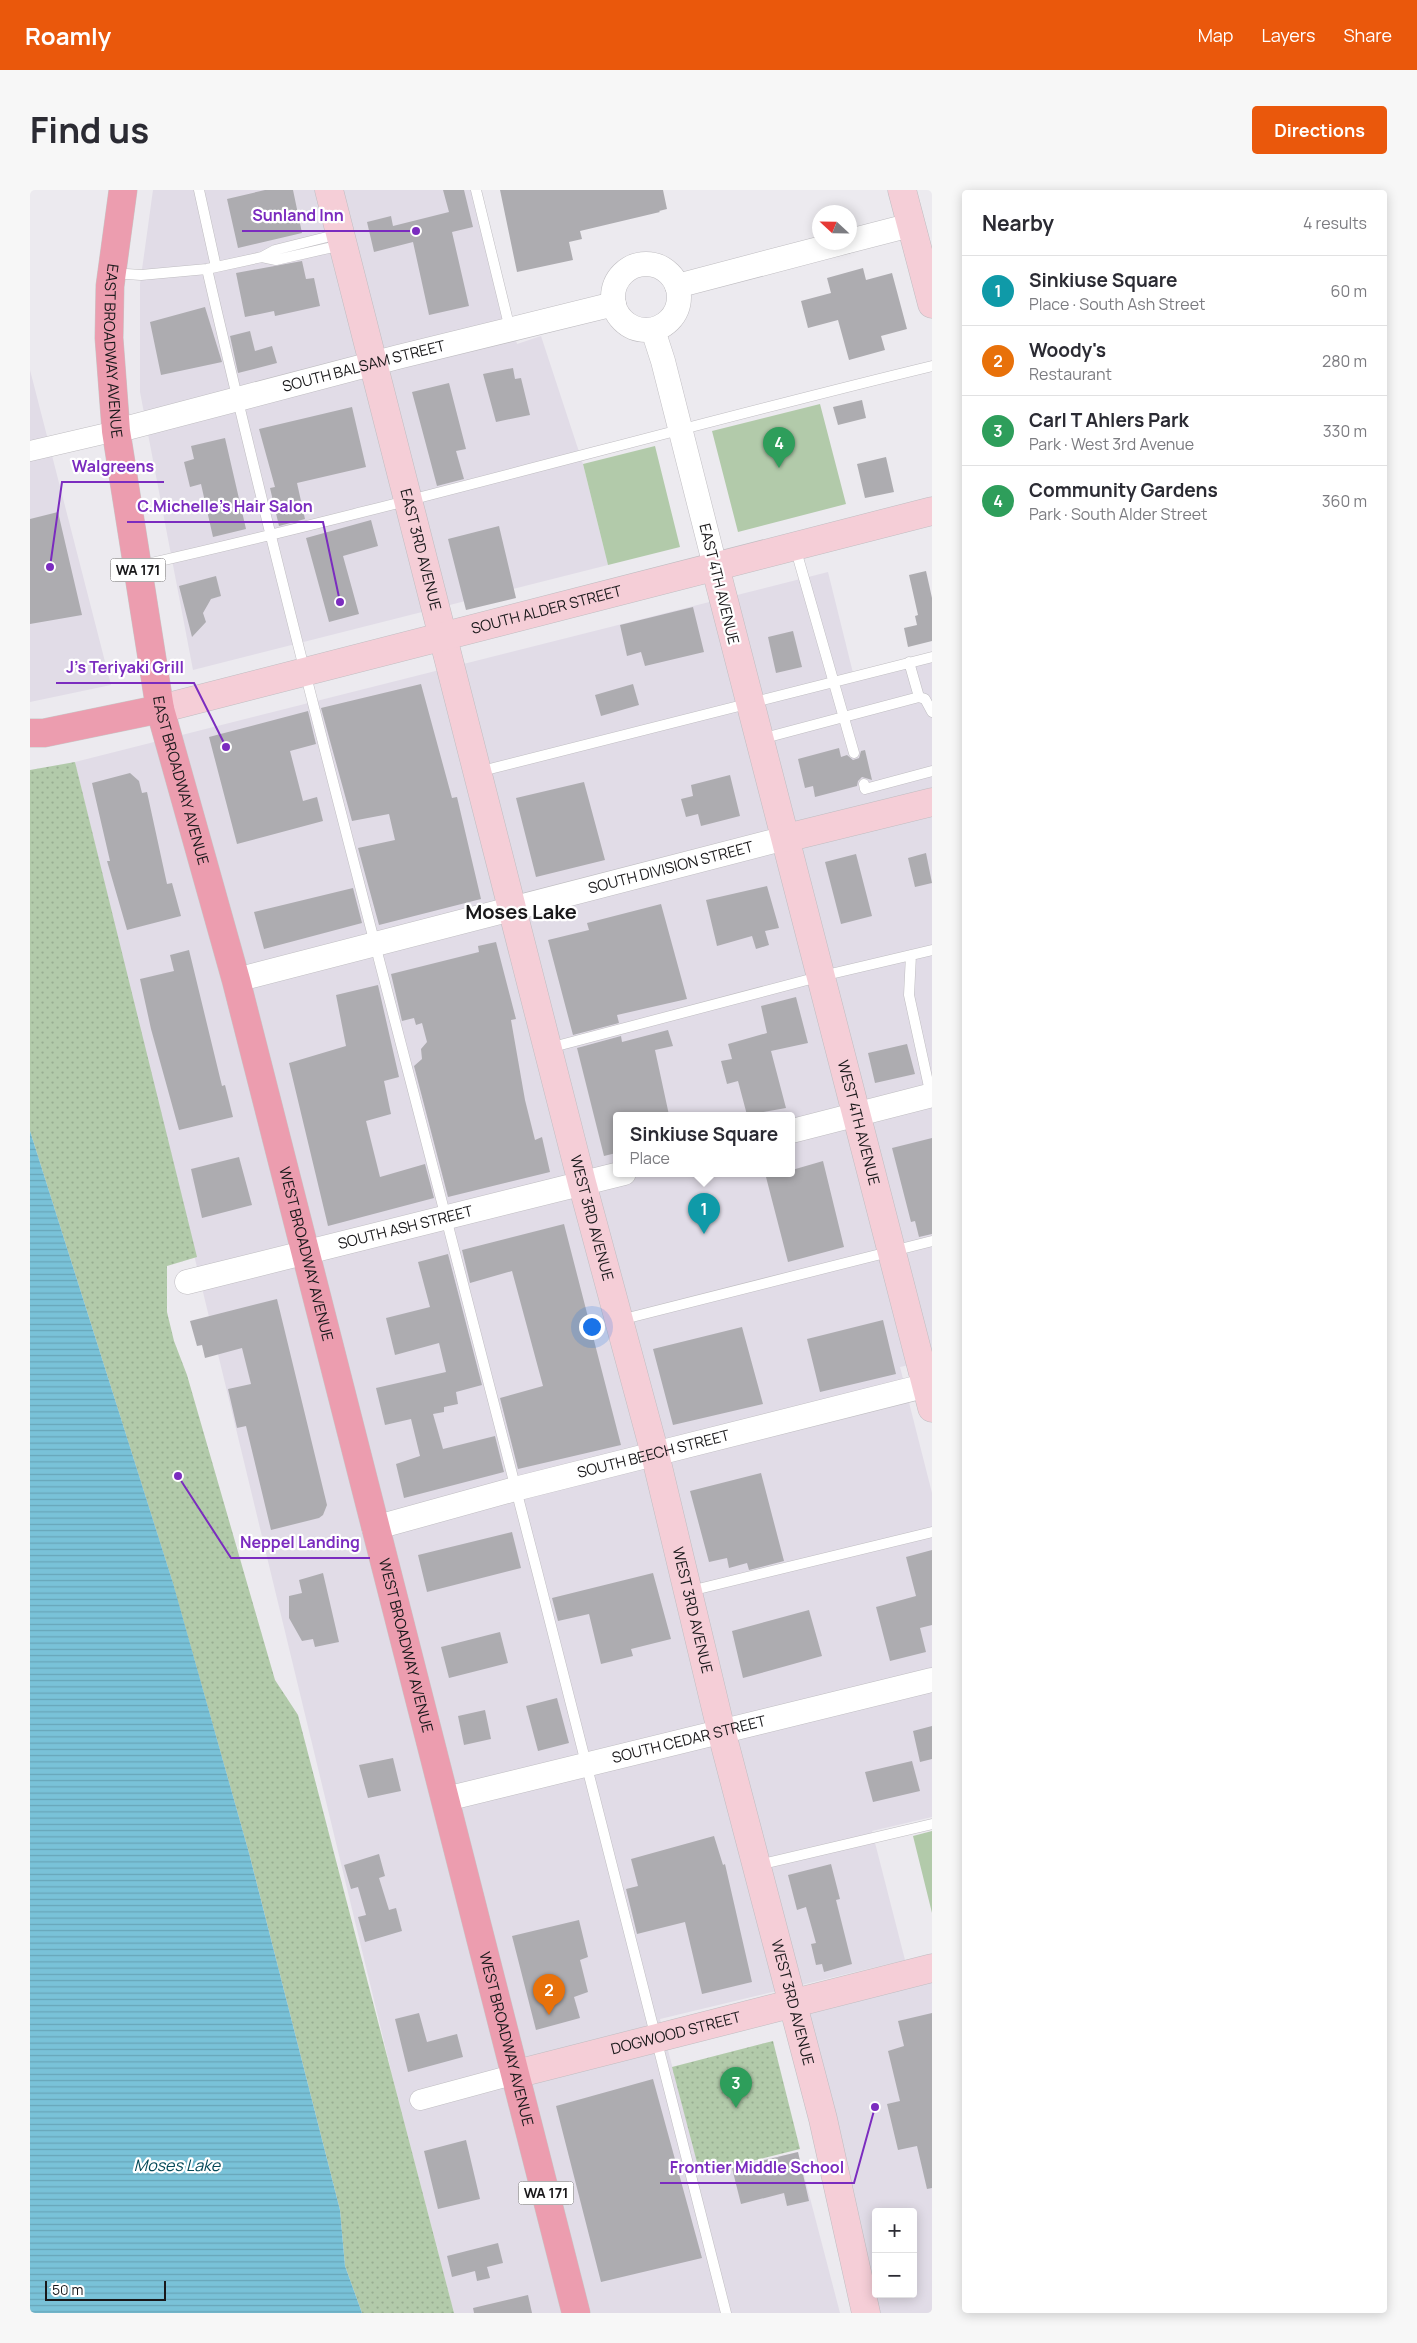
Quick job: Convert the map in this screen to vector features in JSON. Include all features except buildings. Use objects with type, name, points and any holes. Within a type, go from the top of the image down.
[{"type":"main road","name":"EAST BROADWAY AVENUE","points":[[123,190],[112,273],[109,338],[116,431],[160,710],[236,980]]},
{"type":"main road","name":"EAST 3RD AVENUE","points":[[329,190],[512,910]]},
{"type":"main road","points":[[902,190],[930,289]]},
{"type":"main road","name":"SOUTH ALDER STREET","points":[[160,710],[306,670],[932,511]]},
{"type":"main road","name":"EAST 4TH AVENUE","points":[[715,566],[786,838]]},
{"type":"main road","points":[[30,733],[44,733],[160,710]]},
{"type":"main road","name":"SOUTH DIVISION STREET","points":[[786,838],[932,802]]},
{"type":"main road","name":"WEST 4TH AVENUE","points":[[786,838],[930,1393]]},
{"type":"main road","name":"WEST 3RD AVENUE","points":[[512,910],[582,1183],[655,1454],[721,1730],[794,2002],[823,2119],[866,2313]]},
{"type":"main road","name":"WEST BROADWAY AVENUE","points":[[236,980],[374,1528],[446,1799],[576,2313]]},
{"type":"main road","name":"DOGWOOD STREET","points":[[516,2074],[932,1968]]},
{"type":"street","points":[[857,239],[911,225]]},
{"type":"street","points":[[677,286],[814,250]]},
{"type":"street","points":[[647,264],[666,270],[677,286],[679,296],[675,314],[662,327],[653,330],[632,328],[624,322],[614,304],[615,284],[628,269],[637,265],[647,264]]},
{"type":"street","name":"SOUTH BALSAM STREET","points":[[116,431],[237,401],[374,363],[614,304]]},
{"type":"street","name":"EAST 4TH AVENUE","points":[[653,330],[663,361],[715,566]]},
{"type":"street","points":[[30,451],[116,431]]},
{"type":"street","name":"SOUTH DIVISION STREET","points":[[236,980],[786,838]]},
{"type":"street","points":[[795,1130],[931,1096]]},
{"type":"street","name":"SOUTH ASH STREET","points":[[187,1282],[613,1176]]},
{"type":"street","name":"SOUTH BEECH STREET","points":[[374,1528],[516,1489],[655,1454],[930,1393]]},
{"type":"street","name":"SOUTH CEDAR STREET","points":[[446,1799],[721,1730],[932,1680]]},
{"type":"street","name":"DOGWOOD STREET","points":[[420,2100],[516,2074]]},
{"type":"lane","points":[[199,190],[211,268],[237,401],[374,945],[516,1489],[726,2313]]},
{"type":"lane","points":[[476,190],[510,329]]},
{"type":"lane","points":[[112,273],[141,275],[211,268],[262,257],[276,260],[342,239]]},
{"type":"lane","points":[[138,566],[272,536],[680,428],[932,366]]},
{"type":"lane","points":[[795,546],[854,753]]},
{"type":"lane","points":[[477,772],[932,656]]},
{"type":"lane","points":[[909,662],[919,697]]},
{"type":"lane","points":[[760,739],[919,697],[925,699],[932,712]]},
{"type":"lane","points":[[864,784],[865,789],[932,771]]},
{"type":"lane","points":[[548,1048],[822,976],[932,950]]},
{"type":"lane","points":[[911,955],[909,995],[931,1096]]},
{"type":"lane","points":[[620,1320],[932,1241]]},
{"type":"lane","points":[[689,1592],[932,1532]]},
{"type":"lane","points":[[757,1865],[932,1824]]},
{"type":"shaded area","points":[[153,190],[477,190],[517,344],[541,336],[583,464],[608,565],[193,670],[140,392],[140,284]]},
{"type":"shaded area","points":[[30,370],[111,685],[30,702]]},
{"type":"shaded area","points":[[828,572],[853,673],[932,655],[932,1360],[900,1367],[932,1493],[932,1817],[872,1831],[905,1960],[660,2019],[700,2174],[798,2152],[840,2313],[454,2313],[394,2083],[75,762]]},
{"type":"shaded area","points":[[932,1968],[932,2313],[866,2313],[794,2002]]},
{"type":"green space","points":[[820,404],[846,504],[738,532],[712,431]]},
{"type":"green space","points":[[655,446],[680,547],[608,565],[583,464]]},
{"type":"green space","points":[[75,762],[197,1257],[167,1266],[167,1312],[174,1341],[187,1375],[275,1680],[298,1715],[454,2313],[362,2313],[345,2266],[340,2210],[249,1853],[171,1577],[30,1131],[30,770]]},
{"type":"green space","points":[[932,1831],[932,1913],[913,1836]]},
{"type":"green space","points":[[773,2041],[800,2149],[700,2174],[672,2067]]},
{"type":"water","name":"Moses Lake","points":[[30,1131],[173,1583],[249,1853],[340,2210],[345,2266],[362,2313],[30,2313]]},
{"type":"place","name":"Sunland Inn","points":[[416,231]]},
{"type":"place","name":"Community Gardens","points":[[779,468]]},
{"type":"place","name":"Walgreens","points":[[50,567]]},
{"type":"place","name":"C.Michelle's Hair Salon","points":[[340,602]]},
{"type":"place","name":"J's Teriyaki Grill","points":[[226,747]]},
{"type":"place","name":"Sinkiuse Square","points":[[704,1234]]},
{"type":"place","name":"Neppel Landing","points":[[178,1476]]},
{"type":"place","name":"Woody's","points":[[549,2015]]},
{"type":"place","name":"Frontier Middle School","points":[[875,2107]]},
{"type":"place","name":"Carl T Ahlers Park","points":[[736,2108]]},
{"type":"district","name":"Moses Lake","points":[[521,912]]}]
